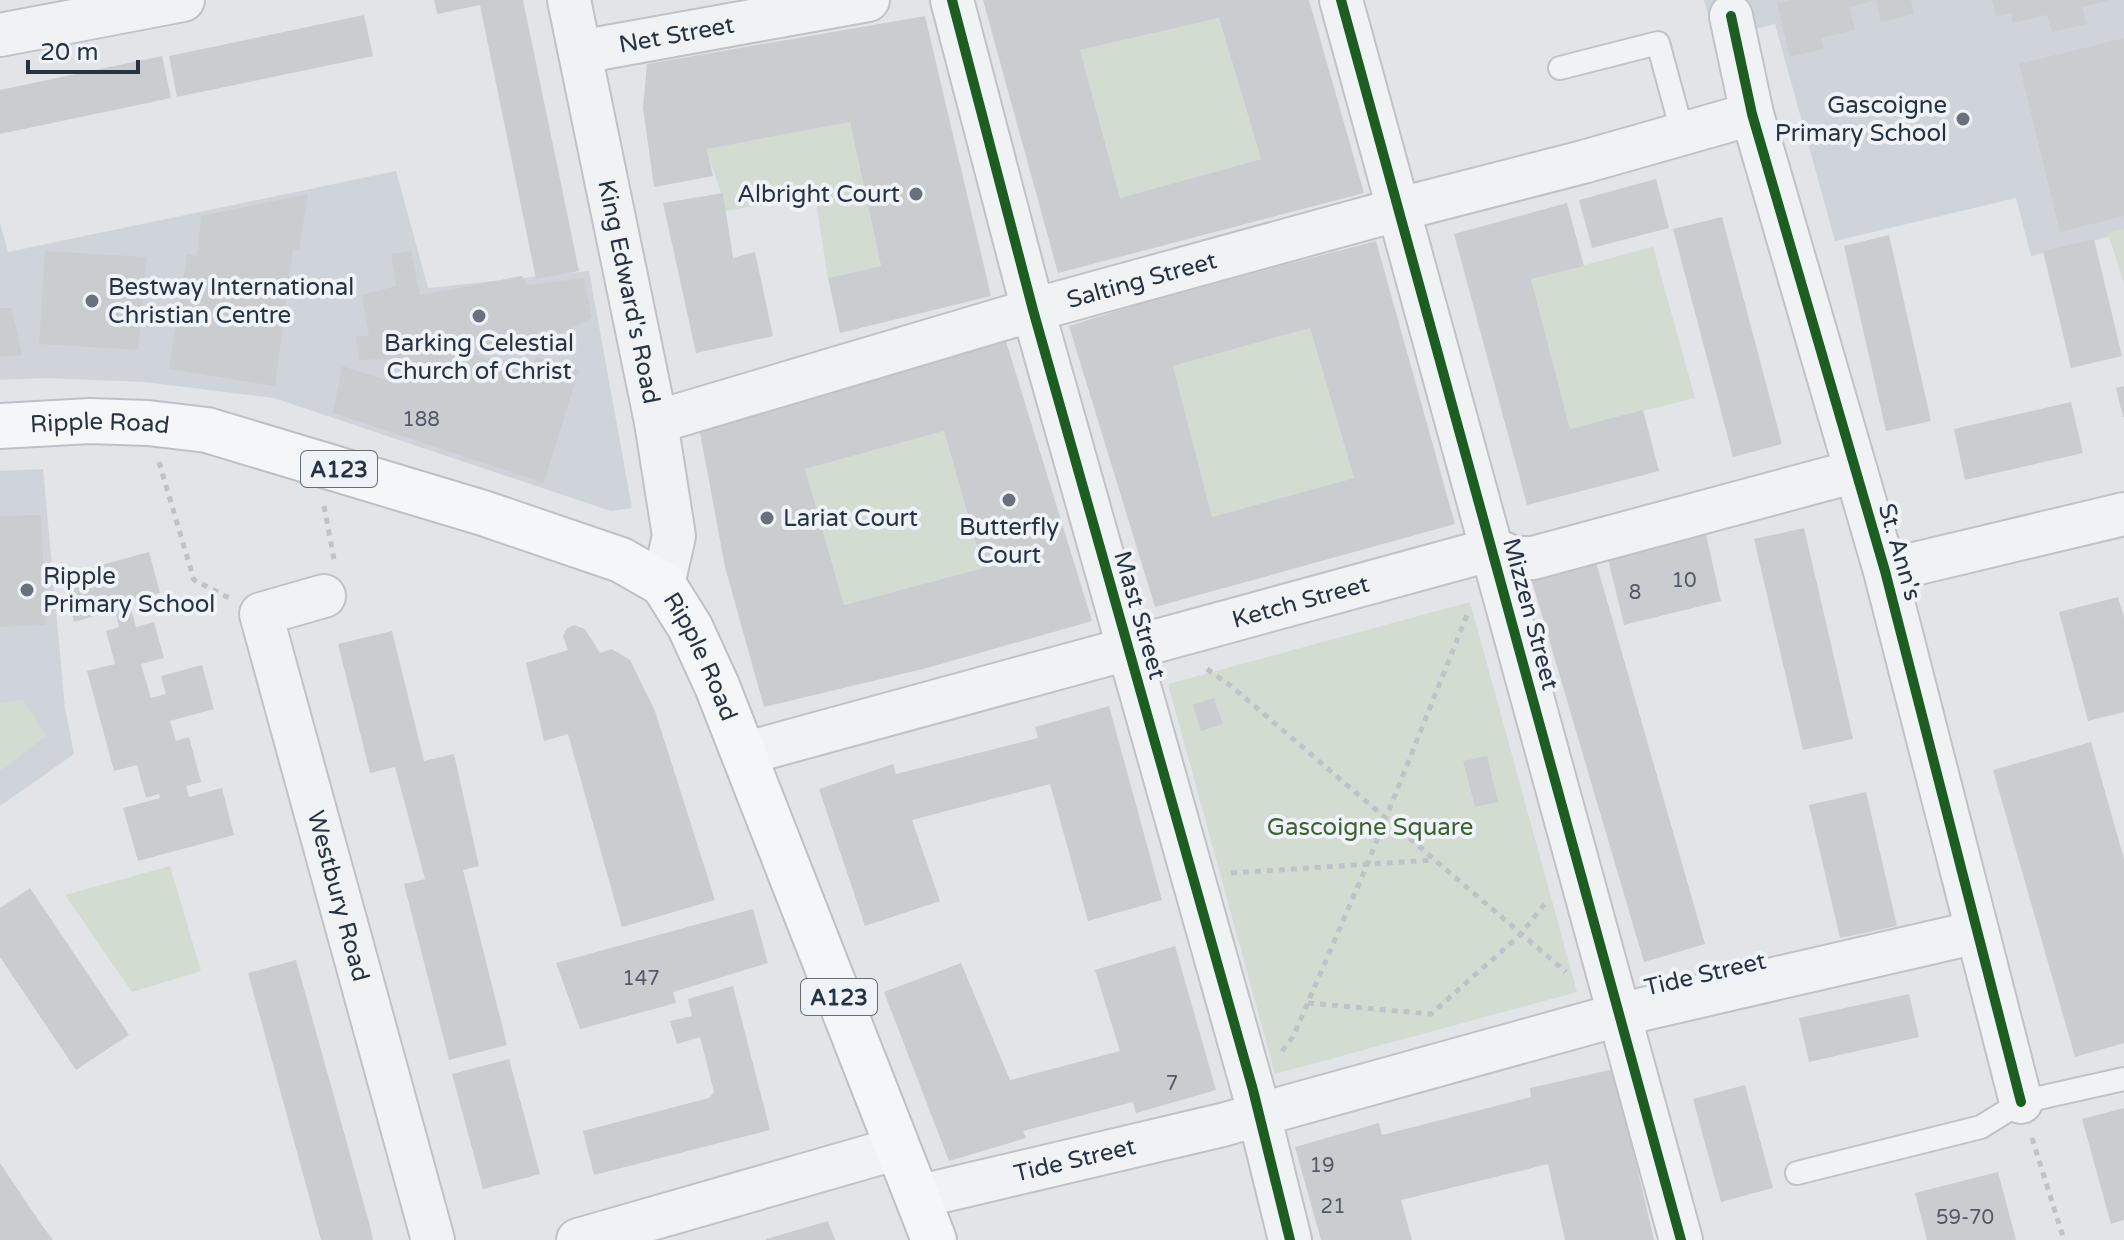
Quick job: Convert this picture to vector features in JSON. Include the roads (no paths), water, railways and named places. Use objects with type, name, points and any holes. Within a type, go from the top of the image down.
[{"type":"main road","name":"Ripple Road","points":[[0,426],[90,421],[148,423],[207,430],[621,560],[663,584],[690,627],[743,754],[934,1240]]},
{"type":"street","points":[[0,35],[183,0]]},
{"type":"street","name":"King Edward's Road","points":[[569,0],[656,422],[674,536],[663,584]]},
{"type":"street","name":"Net Street","points":[[580,52],[868,0]]},
{"type":"street","name":"Mast Street","points":[[952,0],[1033,310],[1148,645],[1192,876],[1256,1102],[1290,1240]]},
{"type":"street","name":"Mizzen Street","points":[[1341,0],[1681,1240]]},
{"type":"street","name":"St. Ann's","points":[[1731,16],[1752,114],[1885,571],[2021,1102]]},
{"type":"street","points":[[1683,135],[1752,114]]},
{"type":"street","name":"Salting Street","points":[[656,422],[1033,310],[1683,135]]},
{"type":"street","name":"Ketch Street","points":[[743,754],[1493,549],[1514,558],[1533,558],[1856,471]]},
{"type":"street","name":"St. Ann's","points":[[1885,571],[2124,514]]},
{"type":"street","name":"Westbury Road","points":[[329,579],[261,614],[433,1240]]},
{"type":"street","name":"Tide Street","points":[[917,1197],[1256,1102],[1977,932]]},
{"type":"street","points":[[578,1240],[898,1148]]},
{"type":"lane","points":[[1560,68],[1658,43],[1683,135]]},
{"type":"lane","points":[[1797,1173],[1981,1127],[2021,1102],[2124,1079]]},
{"type":"place","name":"Gascoigne Primary School","points":[[1963,119]]},
{"type":"place","name":"Albright Court","points":[[916,194]]},
{"type":"place","name":"Bestway International Christian Centre","points":[[92,301]]},
{"type":"place","name":"Barking Celestial Church of Christ","points":[[479,316]]},
{"type":"place","name":"Butterfly Court","points":[[1009,500]]},
{"type":"place","name":"Lariat Court","points":[[767,518]]},
{"type":"place","name":"Ripple Primary School","points":[[27,590]]},
{"type":"park label","name":"Gascoigne Square","points":[[1370,827]]}]
